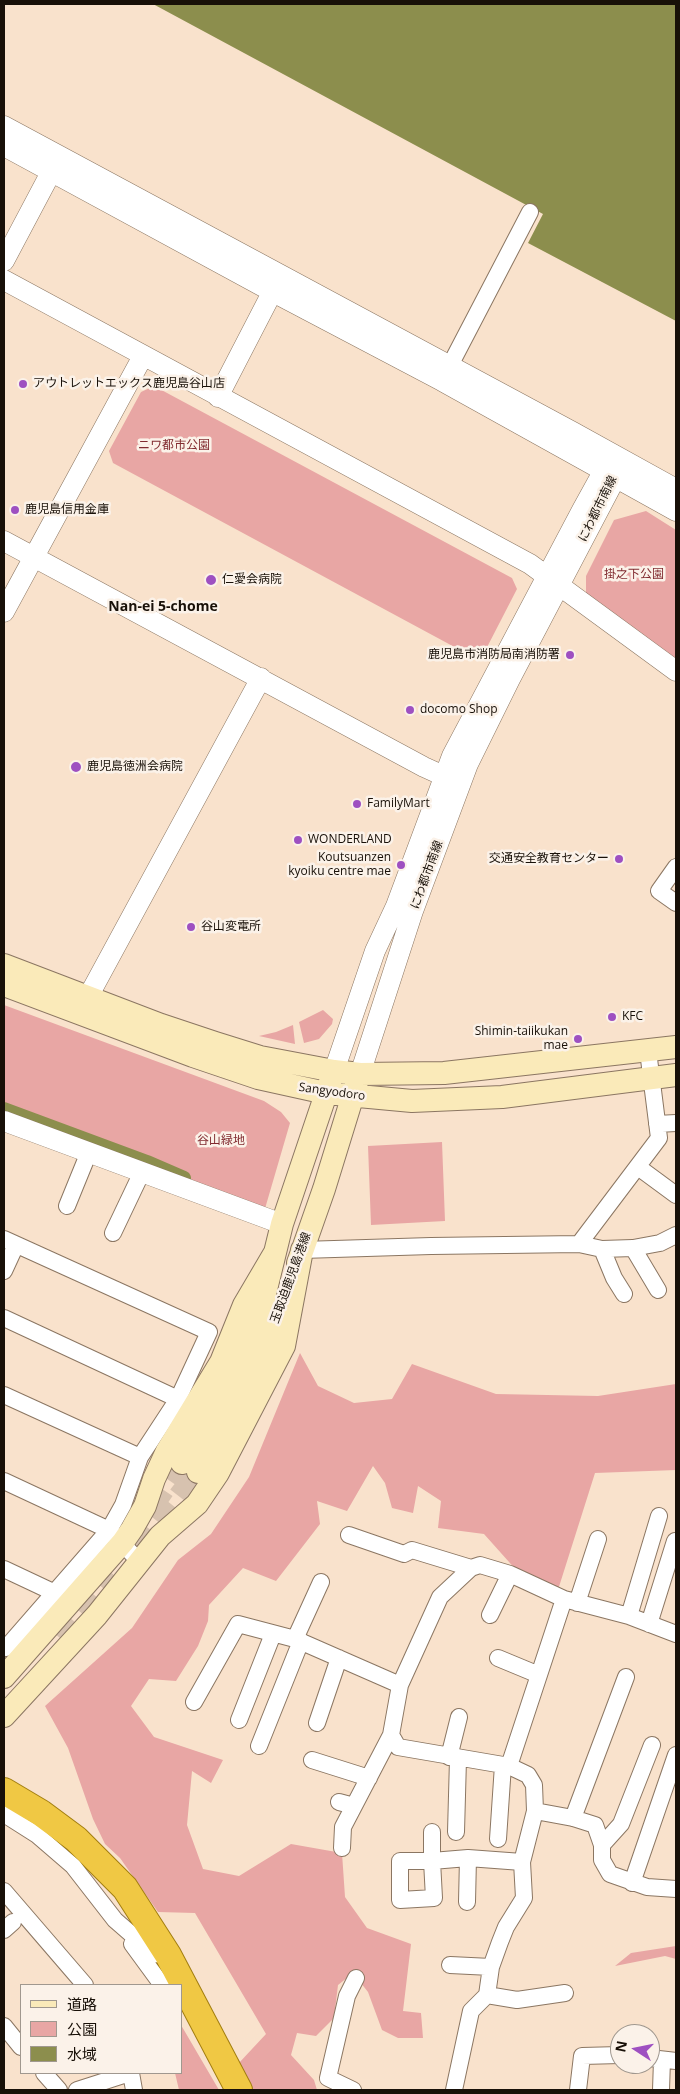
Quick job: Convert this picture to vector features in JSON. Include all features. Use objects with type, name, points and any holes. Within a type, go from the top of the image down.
[{"type":"highway","points":[[4,1791],[41,1813],[69,1834],[125,1888],[168,1955],[239,2090]]},
{"type":"main road","name":"Sangyodoro","points":[[4,965],[215,1043],[260,1057],[360,1074],[444,1073],[676,1048]]},
{"type":"main road","name":"Sangyodoro","points":[[4,985],[192,1056],[249,1075],[326,1093],[412,1100],[502,1097],[676,1075]]},
{"type":"main road","name":"玉取迫鹿児島港線","points":[[334,1070],[282,1224],[260,1314],[228,1383],[201,1433],[190,1467],[242,1394],[272,1330],[302,1250],[360,1074]]},
{"type":"main road","points":[[4,1716],[96,1614],[160,1536],[197,1504],[218,1473],[284,1346],[302,1250]]},
{"type":"main road","points":[[4,1677],[10,1651],[145,1506],[154,1479],[167,1451],[220,1362],[244,1305],[274,1254]]},
{"type":"street","points":[[4,126],[55,164],[277,284],[446,373],[574,432],[613,468],[676,511]]},
{"type":"street","points":[[4,146],[55,164]]},
{"type":"street","points":[[4,261],[55,164]]},
{"type":"street","points":[[446,373],[530,212]]},
{"type":"street","points":[[4,280],[530,564],[676,671]]},
{"type":"street","points":[[218,397],[277,284]]},
{"type":"street","points":[[4,612],[142,356]]},
{"type":"street","points":[[613,468],[676,489]]},
{"type":"street","name":"にわ都市南線","points":[[334,1070],[375,950],[453,780],[468,764],[510,679],[552,581],[613,468]]},
{"type":"street","points":[[4,540],[424,767],[453,780]]},
{"type":"street","points":[[88,997],[261,678]]},
{"type":"street","name":"にわ都市南線","points":[[360,1074],[414,911],[453,780]]},
{"type":"street","points":[[676,867],[659,891],[676,903]]},
{"type":"street","points":[[579,1244],[659,1138],[648,1050]]},
{"type":"street","points":[[4,1121],[282,1224]]},
{"type":"street","points":[[658,1124],[676,1123]]},
{"type":"street","points":[[67,1206],[89,1152]]},
{"type":"street","points":[[638,1167],[676,1195]]},
{"type":"street","points":[[113,1233],[142,1172]]},
{"type":"street","points":[[302,1250],[579,1244],[602,1249],[634,1248],[660,1243],[676,1235]]},
{"type":"street","points":[[4,1271],[10,1242],[209,1332],[178,1399],[140,1457],[123,1505],[116,1536],[55,1593],[10,1651]]},
{"type":"street","points":[[634,1248],[658,1290]]},
{"type":"street","points":[[602,1249],[614,1278],[624,1294]]},
{"type":"street","points":[[4,1318],[178,1399]]},
{"type":"street","points":[[4,1395],[140,1457]]},
{"type":"street","points":[[4,1481],[116,1536],[139,1561]]},
{"type":"street","points":[[629,1616],[659,1516]]},
{"type":"street","points":[[349,1535],[404,1554],[412,1550],[471,1568]]},
{"type":"street","points":[[498,1839],[506,1766],[539,1675],[598,1539]]},
{"type":"street","points":[[649,1624],[675,1540]]},
{"type":"street","points":[[342,1848],[346,1804],[369,1778],[391,1735],[400,1684],[440,1597],[471,1568],[480,1565],[510,1574],[571,1601],[629,1616],[676,1632]]},
{"type":"street","points":[[4,1569],[55,1593]]},
{"type":"street","points":[[490,1615],[510,1574]]},
{"type":"street","points":[[259,1746],[321,1582]]},
{"type":"street","points":[[194,1702],[238,1624],[298,1640],[400,1684]]},
{"type":"street","points":[[238,1720],[273,1634]]},
{"type":"street","points":[[317,1723],[339,1658]]},
{"type":"street","points":[[498,1658],[539,1675]]},
{"type":"street","points":[[573,1818],[626,1677]]},
{"type":"street","points":[[456,1832],[453,1758],[459,1717]]},
{"type":"street","points":[[391,1735],[398,1747],[506,1766],[528,1775],[534,1784],[535,1811],[522,1862],[524,1898],[506,1927],[491,1967],[487,1995],[471,2011],[454,2090]]},
{"type":"street","points":[[602,1845],[621,1824],[652,1745]]},
{"type":"street","points":[[632,1883],[676,1755]]},
{"type":"street","points":[[312,1760],[369,1778]]},
{"type":"street","points":[[535,1811],[573,1818],[595,1825],[602,1845],[602,1860],[610,1874],[647,1887],[676,1889]]},
{"type":"street","points":[[4,1814],[37,1835],[73,1866],[161,1984]]},
{"type":"street","points":[[432,1832],[432,1860],[468,1858],[522,1862]]},
{"type":"street","points":[[467,1902],[468,1858]]},
{"type":"street","points":[[4,1891],[84,1984]]},
{"type":"street","points":[[115,1920],[154,1954],[168,1955]]},
{"type":"street","points":[[450,1965],[491,1967]]},
{"type":"street","points":[[353,2090],[328,2078],[347,1996],[356,1978]]},
{"type":"street","points":[[487,1995],[517,2000],[565,1993]]},
{"type":"street","points":[[4,2026],[20,2046]]},
{"type":"street","points":[[578,2090],[582,2056],[610,2055]]},
{"type":"street","points":[[661,2090],[663,2060]]},
{"type":"street","points":[[45,2074],[58,2090]]},
{"type":"street","points":[[77,2090],[127,2074]]},
{"type":"street","points":[[130,2074],[134,2090]]},
{"type":"green space","name":"ニワ都市公園","points":[[154,386],[512,578],[517,589],[483,655],[473,657],[113,463],[109,451],[141,392]]},
{"type":"green space","name":"掛之下公園","points":[[646,511],[676,530],[676,660],[586,594],[586,576],[614,520]]},
{"type":"green space","name":"谷山緑地","points":[[4,1005],[264,1101],[281,1112],[290,1123],[264,1212],[4,1113]]},
{"type":"green space","points":[[323,1010],[333,1019],[332,1024],[319,1039],[304,1043],[299,1022]]},
{"type":"green space","points":[[293,1025],[295,1044],[259,1036],[276,1032]]},
{"type":"green space","points":[[442,1142],[445,1221],[371,1225],[368,1146]]},
{"type":"green space","points":[[300,1353],[318,1386],[354,1403],[392,1399],[412,1364],[496,1394],[598,1396],[676,1384],[676,1470],[595,1473],[557,1593],[526,1581],[484,1534],[438,1528],[441,1501],[418,1486],[413,1513],[392,1508],[385,1483],[373,1466],[347,1511],[317,1501],[320,1524],[276,1581],[243,1568],[209,1605],[208,1621],[198,1646],[176,1681],[149,1679],[131,1706],[154,1737],[223,1760],[211,1783],[192,1771],[187,1825],[203,1869],[239,1876],[291,1844],[342,1853],[345,1897],[367,1928],[411,1944],[403,2011],[421,2013],[423,2038],[398,2038],[382,2030],[368,1992],[353,1973],[338,1985],[334,2018],[316,2036],[297,2033],[291,2055],[314,2080],[317,2090],[250,2090],[238,2064],[266,2034],[195,1913],[158,1912],[120,1858],[105,1844],[93,1819],[68,1748],[45,1706],[132,1628],[178,1560],[211,1534],[249,1477]]},
{"type":"green space","points":[[676,1946],[676,1959],[665,1956],[615,1966],[631,1953]]},
{"type":"green space","points":[[182,2027],[219,2090],[179,2090],[175,2074],[182,2074]]},
{"type":"water","points":[[153,4],[676,4],[676,321],[528,243],[543,214]]},
{"type":"waterway","points":[[4,1109],[147,1162],[184,1178]]},
{"type":"tunnel","points":[[151,1508],[182,1463]]},
{"type":"tunnel","points":[[138,1548],[198,1472]]},
{"type":"tunnel","points":[[61,1639],[115,1576]]},
{"type":"place","name":"アウトレットエックス鹿児島谷山店","points":[[23,384]]},
{"type":"place","name":"鹿児島信用金庫","points":[[15,510]]},
{"type":"place","name":"仁愛会病院","points":[[211,580]]},
{"type":"place","name":"鹿児島市消防局南消防署","points":[[570,655]]},
{"type":"place","name":"docomo Shop","points":[[410,710]]},
{"type":"place","name":"鹿児島徳洲会病院","points":[[76,767]]},
{"type":"place","name":"FamilyMart","points":[[357,804]]},
{"type":"place","name":"WONDERLAND","points":[[298,840]]},
{"type":"place","name":"交通安全教育センター","points":[[619,859]]},
{"type":"place","name":"Koutsuanzen kyoiku centre mae","points":[[401,865]]},
{"type":"place","name":"谷山変電所","points":[[191,927]]},
{"type":"place","name":"KFC","points":[[612,1017]]},
{"type":"place","name":"Shimin-taiikukan mae","points":[[578,1039]]},
{"type":"district","name":"Nan-ei 5-chome","points":[[163,607]]}]
